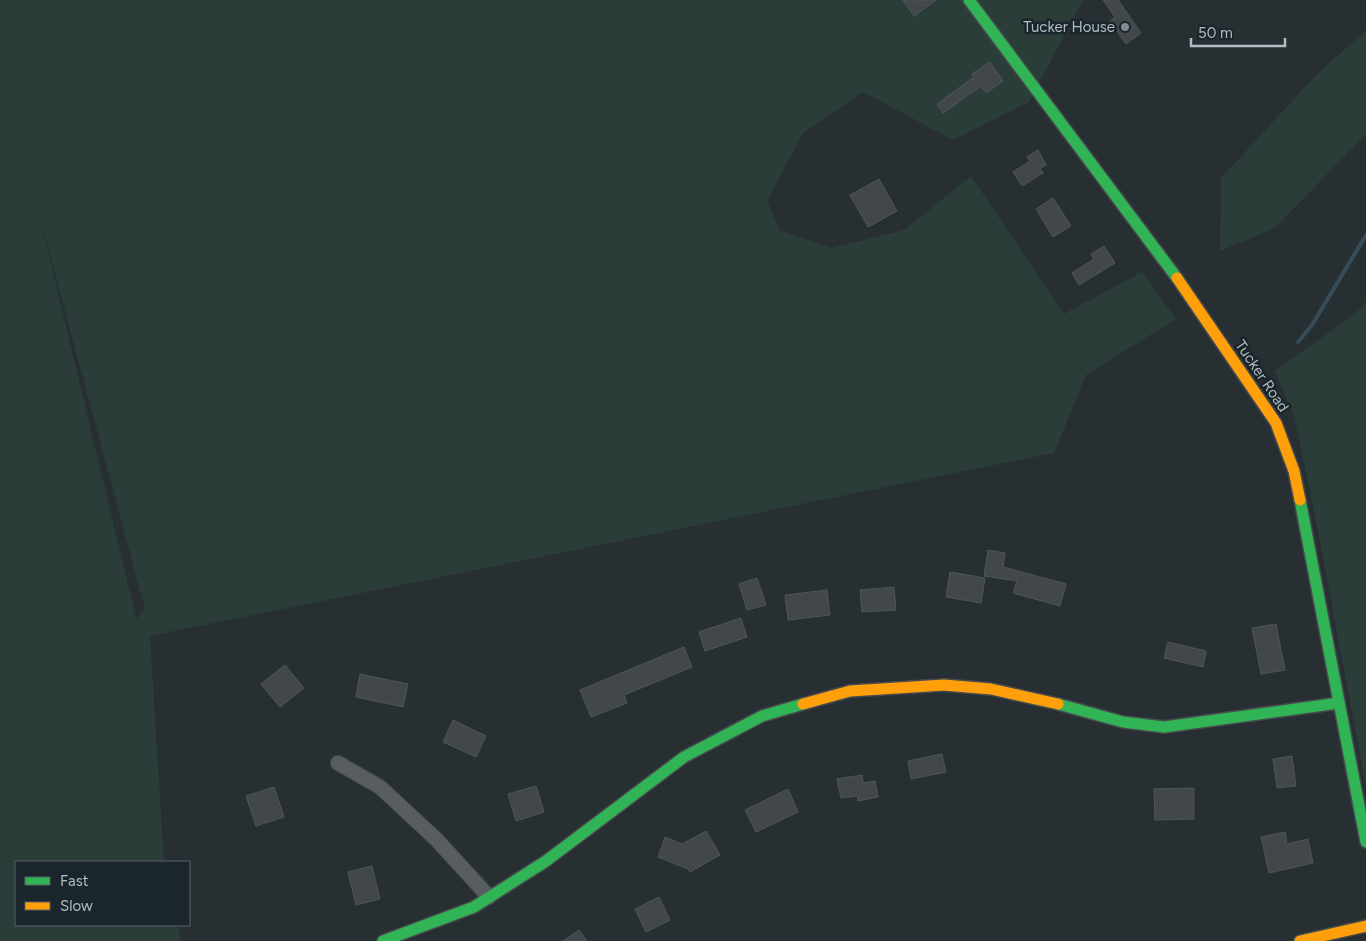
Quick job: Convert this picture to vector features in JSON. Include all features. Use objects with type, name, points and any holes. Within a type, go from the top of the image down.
[{"type":"street","name":"Tucker Road","points":[[969,0],[1155,246],[1276,423],[1294,471],[1366,842]]},
{"type":"street","points":[[383,941],[474,907],[546,861],[684,757],[762,716],[850,691],[944,685],[991,689],[1040,698],[1123,722],[1164,727],[1339,703]]},
{"type":"street","points":[[338,762],[380,787],[437,840],[489,897]]},
{"type":"street","points":[[1300,941],[1366,926]]},
{"type":"green space","points":[[0,0],[1083,0],[1029,102],[953,140],[863,92],[803,133],[767,201],[780,231],[832,248],[904,230],[971,176],[1064,314],[1142,272],[1176,319],[1086,375],[1054,453],[150,636],[164,861],[15,861],[15,926],[177,926],[181,941],[0,941]],"holes":[[[39,214],[145,609],[136,618]]]},
{"type":"green space","points":[[1366,31],[1366,134],[1275,228],[1220,251],[1221,178],[1320,71]]},
{"type":"green space","points":[[1366,302],[1366,787],[1313,505],[1294,416],[1275,371],[1356,313]]},
{"type":"building","points":[[903,0],[936,0],[914,16]]},
{"type":"building","name":"Tucker House","points":[[1103,0],[1118,0],[1141,33],[1126,44],[1110,21],[1115,17]]},
{"type":"building","points":[[990,62],[1003,81],[986,93],[981,86],[943,113],[937,104],[974,77],[972,74]]},
{"type":"building","points":[[1038,150],[1046,165],[1040,168],[1043,173],[1022,186],[1013,172],[1030,161],[1027,157]]},
{"type":"building","points":[[879,179],[897,211],[868,227],[850,195]]},
{"type":"building","points":[[1053,198],[1071,226],[1053,237],[1036,209]]},
{"type":"building","points":[[1104,246],[1115,263],[1079,285],[1072,273],[1094,259],[1091,254]]},
{"type":"building","points":[[988,550],[1005,553],[1003,567],[1066,584],[1060,606],[1013,593],[1017,581],[984,576]]},
{"type":"building","points":[[950,572],[985,578],[981,603],[946,597]]},
{"type":"building","points":[[757,578],[766,605],[747,610],[739,584]]},
{"type":"building","points":[[894,587],[896,610],[862,612],[860,590]]},
{"type":"building","points":[[827,590],[830,615],[788,620],[785,595]]},
{"type":"building","points":[[741,618],[747,637],[705,651],[699,632]]},
{"type":"building","points":[[1276,624],[1285,670],[1261,674],[1252,628]]},
{"type":"building","points":[[1168,642],[1206,651],[1203,667],[1164,658]]},
{"type":"building","points":[[684,647],[692,667],[624,695],[627,703],[591,717],[580,690]]},
{"type":"building","points":[[285,665],[304,688],[280,707],[261,684]]},
{"type":"building","points":[[360,674],[408,684],[403,707],[356,697]]},
{"type":"building","points":[[453,720],[486,736],[476,757],[443,742]]},
{"type":"building","points":[[942,754],[946,772],[911,779],[908,761]]},
{"type":"building","points":[[1292,756],[1296,786],[1277,788],[1273,759]]},
{"type":"building","points":[[862,775],[863,783],[875,781],[878,797],[858,801],[857,796],[841,798],[837,779]]},
{"type":"building","points":[[536,786],[544,812],[516,821],[508,794]]},
{"type":"building","points":[[274,787],[284,817],[256,826],[246,796]]},
{"type":"building","points":[[1194,788],[1194,819],[1155,820],[1154,789]]},
{"type":"building","points":[[788,789],[798,812],[756,832],[745,810]]},
{"type":"building","points":[[706,831],[720,855],[690,872],[688,869],[658,857],[665,837],[682,844]]},
{"type":"building","points":[[1285,832],[1287,844],[1308,839],[1313,863],[1269,873],[1261,837]]},
{"type":"building","points":[[372,866],[380,899],[356,905],[348,872]]},
{"type":"building","points":[[659,897],[670,920],[646,932],[635,909]]},
{"type":"building","points":[[579,930],[587,941],[563,941]]},
{"type":"waterway","points":[[1298,342],[1312,325],[1366,235]]},
{"type":"traffic: fast","points":[[969,0],[1177,278]]},
{"type":"traffic: fast","points":[[1300,500],[1366,842]]},
{"type":"traffic: fast","points":[[1058,704],[1123,722],[1164,727],[1339,703]]},
{"type":"traffic: fast","points":[[383,941],[474,907],[546,861],[684,757],[762,716],[803,704]]},
{"type":"traffic: slow","points":[[1177,278],[1276,423],[1294,471],[1300,500]]},
{"type":"traffic: slow","points":[[803,704],[850,691],[944,685],[991,689],[1058,704]]},
{"type":"traffic: slow","points":[[1300,941],[1366,926]]},
{"type":"place","name":"Tucker House","points":[[1125,27]]}]
